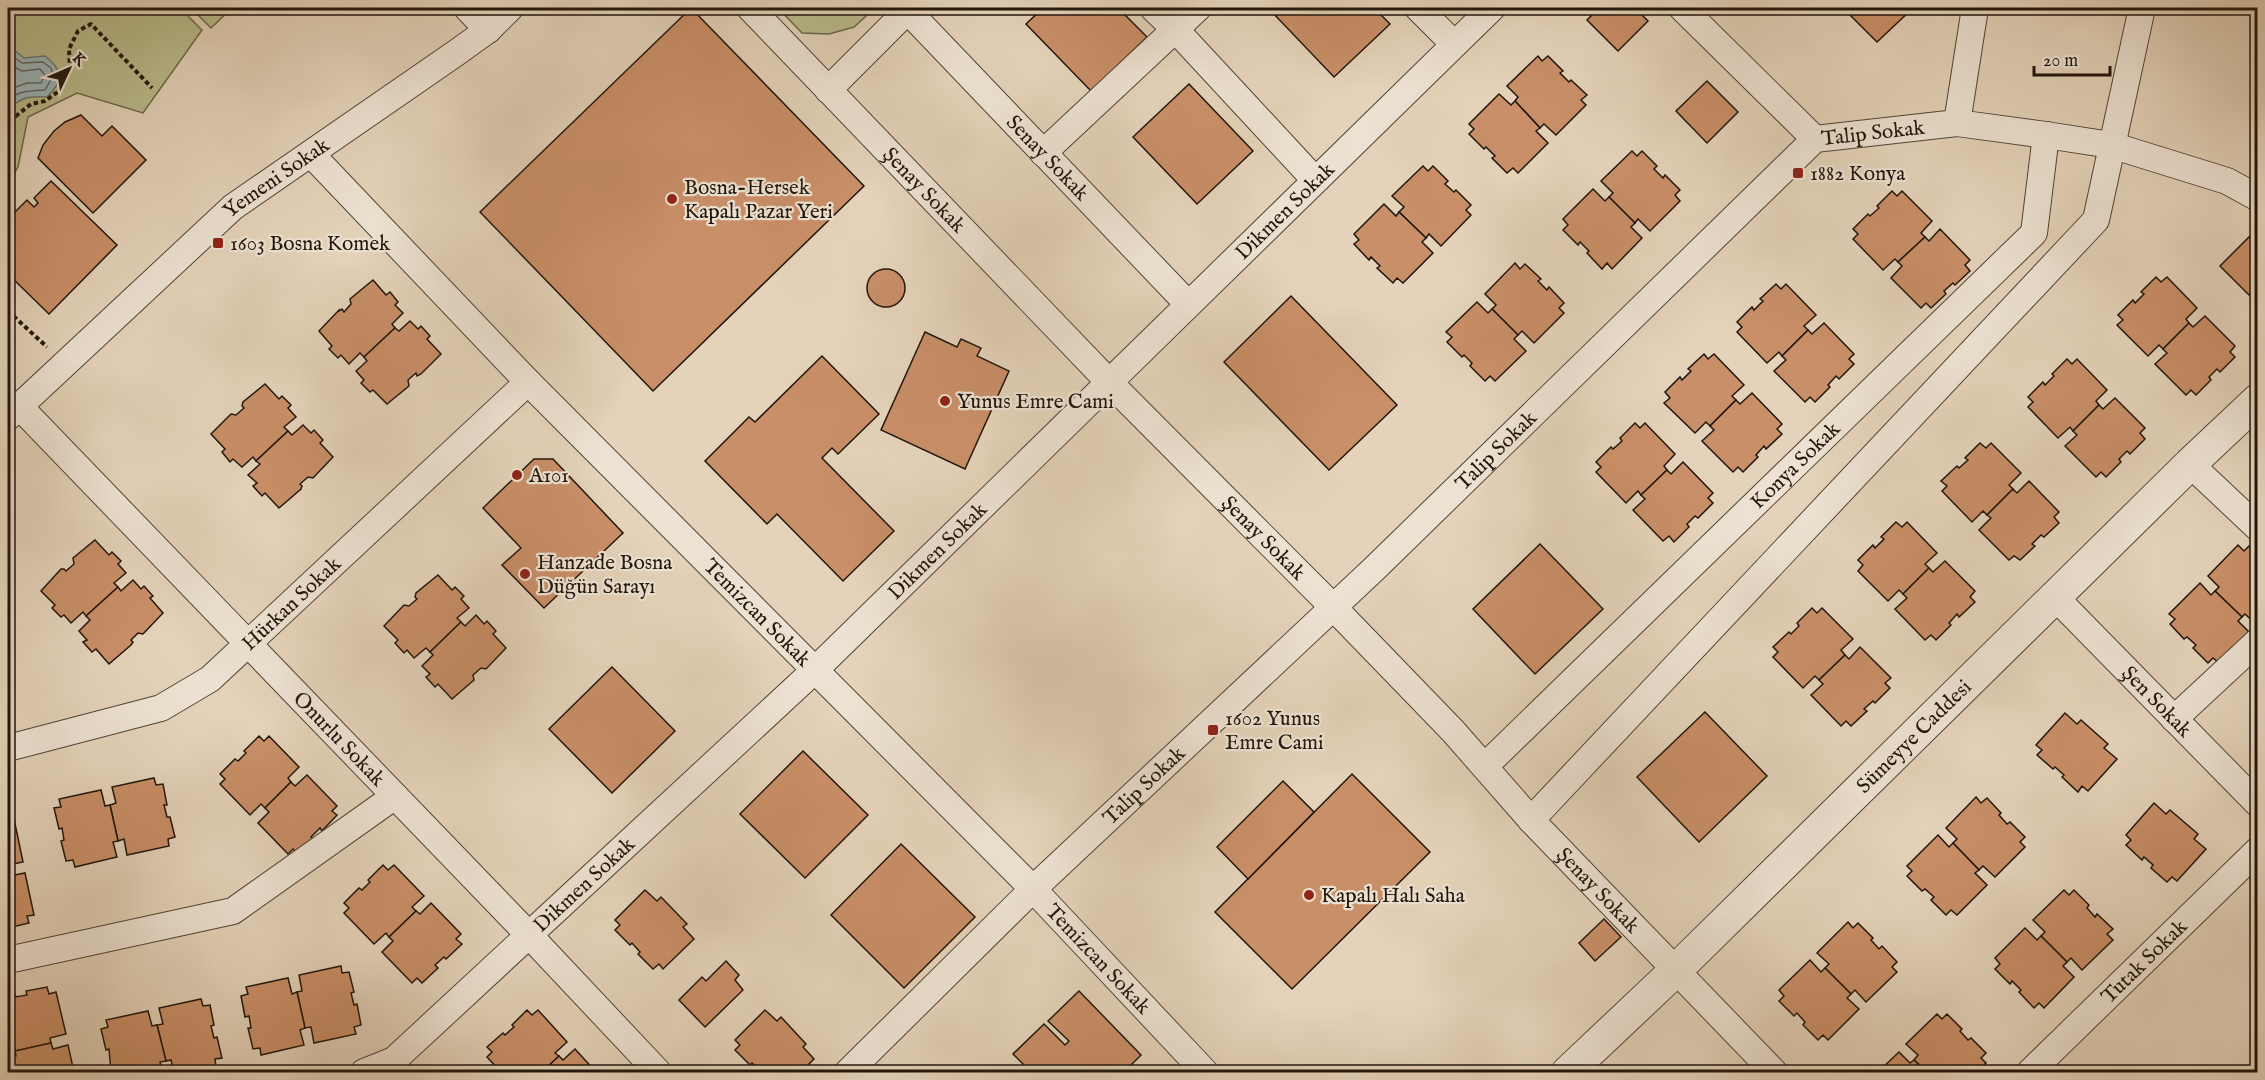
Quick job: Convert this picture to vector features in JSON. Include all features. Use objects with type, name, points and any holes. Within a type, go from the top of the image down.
[{"type":"street","points":[[467,8],[488,30]]},
{"type":"street","name":"Yemeni Sokak","points":[[13,412],[232,207],[488,30],[510,8]]},
{"type":"street","name":"Şenay Sokak","points":[[750,8],[1108,381],[1334,608],[1485,766],[1531,820],[1774,1072]]},
{"type":"street","points":[[1153,8],[1176,29],[1315,180]]},
{"type":"street","points":[[1043,153],[1198,8]]},
{"type":"street","points":[[1418,8],[1454,44]]},
{"type":"street","name":"Dikmen Sokak","points":[[364,1072],[394,1060],[815,670],[1492,8]]},
{"type":"street","points":[[1682,8],[1815,139]]},
{"type":"street","points":[[1957,123],[1975,8]]},
{"type":"street","points":[[1531,820],[2096,220],[2142,8]]},
{"type":"street","points":[[828,90],[908,9]]},
{"type":"street","name":"Senay Sokak","points":[[908,9],[1188,304]]},
{"type":"street","name":"Talip Sokak","points":[[848,1072],[1033,889],[1334,608],[1815,139],[1957,123],[2112,145],[2227,181],[2258,198]]},
{"type":"street","name":"Konya Sokak","points":[[1485,766],[2034,233],[2046,135]]},
{"type":"street","name":"Temizcan Sokak","points":[[311,154],[528,382],[1033,889],[1203,1072]]},
{"type":"street","name":"Hürkan Sokak","points":[[8,748],[161,708],[210,679],[528,382]]},
{"type":"street","name":"Sümeyye Caddesi","points":[[1568,1072],[1676,970],[2190,464],[2258,400]]},
{"type":"street","name":"Onurlu Sokak","points":[[13,412],[249,644],[658,1072]]},
{"type":"street","points":[[2190,464],[2258,528]]},
{"type":"street","name":"Şen Sokak","points":[[2055,597],[2258,804]]},
{"type":"street","points":[[2174,719],[2258,641]]},
{"type":"street","points":[[8,960],[233,911],[395,796]]},
{"type":"street","name":"Tutak Sokak","points":[[2030,1072],[2258,850]]},
{"type":"path","points":[[9,118],[31,104],[45,101],[58,91],[70,71],[69,49],[78,30],[91,24],[152,88]]},
{"type":"path","points":[[8,311],[64,363]]},
{"type":"green space","points":[[8,8],[180,8],[202,30],[143,113],[77,93],[28,117],[18,167],[8,184]]},
{"type":"green space","points":[[191,8],[232,8],[211,28]]},
{"type":"green space","points":[[778,8],[875,8],[854,27],[829,34],[802,33]]},
{"type":"water","points":[[8,45],[24,58],[45,56],[58,71],[59,81],[47,97],[24,98],[8,112]]},
{"type":"building","name":"Bosna-Hersek Kapalı Pazar Yeri","points":[[691,8],[864,186],[653,391],[480,212]]},
{"type":"building","points":[[1043,8],[1118,8],[1147,37],[1091,91],[1026,24]]},
{"type":"building","points":[[1273,8],[1374,8],[1390,24],[1334,77],[1270,10]]},
{"type":"building","points":[[1599,8],[1635,8],[1648,21],[1618,51],[1587,20]]},
{"type":"building","points":[[1843,8],[1913,8],[1877,42]]},
{"type":"building","points":[[1538,56],[1542,61],[1548,56],[1563,71],[1560,73],[1569,82],[1571,80],[1587,95],[1581,100],[1586,105],[1556,135],[1544,124],[1540,128],[1515,101],[1518,97],[1507,86]]},
{"type":"building","points":[[1707,81],[1738,112],[1707,143],[1676,111]]},
{"type":"building","points":[[1189,84],[1253,151],[1197,204],[1133,137]]},
{"type":"building","points":[[1499,94],[1511,105],[1515,101],[1540,128],[1536,131],[1548,143],[1518,173],[1513,168],[1507,173],[1492,158],[1495,156],[1469,134],[1474,129],[1469,124]]},
{"type":"building","points":[[81,115],[102,136],[112,126],[146,160],[93,213],[38,158],[43,145],[54,131],[65,122]]},
{"type":"building","points":[[1632,151],[1637,156],[1642,151],[1657,166],[1654,169],[1663,178],[1665,175],[1680,190],[1675,195],[1680,201],[1650,231],[1638,219],[1635,223],[1609,197],[1613,193],[1601,181]]},
{"type":"building","points":[[1423,166],[1428,171],[1433,166],[1448,181],[1445,184],[1454,192],[1456,190],[1471,205],[1466,210],[1471,215],[1441,246],[1429,234],[1426,238],[1399,212],[1404,207],[1392,196]]},
{"type":"building","points":[[51,181],[117,245],[49,314],[8,274],[8,234],[10,232],[8,219],[27,200],[34,207],[38,203],[34,198]]},
{"type":"building","points":[[1593,189],[1605,201],[1609,197],[1635,223],[1631,227],[1642,238],[1612,269],[1607,263],[1602,269],[1580,242],[1578,245],[1563,230],[1568,225],[1563,219]]},
{"type":"building","points":[[1892,191],[1897,196],[1902,191],[1932,221],[1921,233],[1925,237],[1898,262],[1895,259],[1883,270],[1853,239],[1858,234],[1853,229],[1868,214],[1870,216],[1879,208],[1877,206]]},
{"type":"building","points":[[1384,204],[1396,216],[1399,212],[1426,238],[1422,242],[1433,253],[1403,283],[1397,278],[1393,283],[1377,268],[1380,266],[1371,257],[1369,260],[1354,244],[1359,240],[1354,234]]},
{"type":"building","points":[[1940,229],[1970,260],[1965,265],[1970,271],[1955,285],[1953,283],[1944,291],[1946,294],[1931,308],[1926,303],[1921,308],[1891,278],[1902,266],[1898,262],[1925,237],[1929,241]]},
{"type":"building","points":[[2252,234],[2258,239],[2258,286],[2249,295],[2220,266]]},
{"type":"building","points":[[1515,263],[1520,269],[1525,264],[1541,279],[1538,281],[1547,290],[1549,287],[1564,303],[1559,308],[1564,313],[1534,343],[1522,331],[1518,335],[1492,309],[1496,305],[1485,294]]},
{"type":"building","points":[[886,269],[893,270],[899,275],[904,281],[904,295],[899,301],[893,306],[886,307],[879,306],[873,301],[868,295],[867,288],[868,281],[873,275],[879,270]]},
{"type":"building","points":[[2156,277],[2161,282],[2167,277],[2197,308],[2186,319],[2189,323],[2163,349],[2159,345],[2148,356],[2117,325],[2123,320],[2118,315],[2133,300],[2135,303],[2144,294],[2141,292]]},
{"type":"building","points":[[373,280],[386,295],[390,292],[398,302],[395,305],[403,313],[392,324],[395,328],[364,357],[360,353],[349,364],[341,355],[338,358],[329,349],[332,346],[319,331],[339,310],[342,309],[344,312],[351,304],[350,299]]},
{"type":"building","points":[[1776,284],[1781,289],[1786,284],[1816,315],[1804,326],[1808,330],[1782,356],[1779,352],[1767,363],[1737,332],[1742,327],[1737,322],[1752,307],[1754,310],[1763,301],[1760,299]]},
{"type":"building","points":[[1291,296],[1397,405],[1329,470],[1224,362]]},
{"type":"building","points":[[1477,302],[1488,313],[1492,309],[1518,335],[1514,339],[1526,351],[1495,381],[1490,376],[1485,381],[1470,366],[1472,363],[1464,355],[1462,357],[1447,342],[1452,337],[1446,332]]},
{"type":"building","points":[[2205,316],[2235,346],[2230,352],[2235,357],[2220,372],[2217,369],[2209,377],[2211,380],[2196,395],[2191,390],[2186,395],[2155,364],[2167,353],[2163,349],[2189,323],[2193,327]]},
{"type":"building","points":[[410,321],[418,329],[421,326],[430,336],[427,339],[441,354],[421,374],[417,376],[416,373],[408,380],[409,386],[387,404],[373,390],[370,392],[361,383],[364,380],[356,371],[367,361],[364,357],[395,328],[399,331]]},
{"type":"building","points":[[1824,323],[1854,354],[1849,359],[1854,364],[1839,379],[1836,376],[1828,385],[1830,387],[1815,402],[1810,397],[1805,402],[1774,371],[1786,360],[1782,356],[1808,330],[1812,334]]},
{"type":"building","name":"Yunus Emre Cami","points":[[925,332],[957,347],[961,339],[981,348],[977,356],[1009,371],[965,469],[881,430]]},
{"type":"building","points":[[1704,354],[1708,359],[1714,354],[1744,385],[1732,396],[1736,400],[1710,426],[1706,422],[1695,433],[1664,403],[1670,398],[1665,392],[1680,377],[1682,380],[1691,371],[1688,369]]},
{"type":"building","points":[[822,356],[879,414],[838,454],[832,448],[822,458],[894,531],[843,581],[777,514],[767,524],[705,461],[749,417],[755,422]]},
{"type":"building","points":[[2067,359],[2072,364],[2077,359],[2107,390],[2096,401],[2099,405],[2073,431],[2070,427],[2058,438],[2028,407],[2033,402],[2028,397],[2043,382],[2045,385]]},
{"type":"building","points":[[265,384],[279,399],[282,396],[291,405],[288,408],[296,417],[284,427],[288,431],[256,461],[253,457],[242,467],[233,459],[230,462],[222,452],[225,449],[211,434],[231,414],[236,415],[244,408],[243,402]]},
{"type":"building","points":[[1752,393],[1782,424],[1777,429],[1782,434],[1766,449],[1764,446],[1756,455],[1758,457],[1743,472],[1738,467],[1733,472],[1702,441],[1714,430],[1710,426],[1736,400],[1740,404]]},
{"type":"building","points":[[2115,398],[2145,428],[2140,433],[2145,439],[2130,454],[2127,451],[2119,459],[2121,462],[2106,477],[2101,472],[2096,477],[2065,446],[2077,435],[2073,431],[2099,405],[2103,409]]},
{"type":"building","points":[[1635,423],[1640,428],[1645,423],[1675,454],[1664,466],[1667,470],[1641,495],[1638,491],[1626,503],[1596,472],[1601,467],[1596,462],[1611,447],[1613,449],[1622,441],[1620,438]]},
{"type":"building","points":[[303,425],[311,433],[314,430],[323,440],[320,443],[333,457],[313,478],[308,477],[300,484],[301,489],[279,508],[265,493],[262,496],[253,486],[257,483],[248,475],[260,464],[256,461],[288,431],[292,435]]},
{"type":"building","points":[[1980,443],[1986,448],[1991,443],[2021,473],[2009,485],[2013,489],[1987,515],[1983,511],[1972,522],[1942,491],[1947,486],[1941,481],[1957,466],[1959,468],[1968,460],[1965,458]]},
{"type":"building","points":[[534,459],[553,459],[623,533],[544,608],[502,565],[521,548],[483,508]]},
{"type":"building","points":[[1683,462],[1713,493],[1708,498],[1713,503],[1698,518],[1695,516],[1687,524],[1689,527],[1674,542],[1669,536],[1663,541],[1633,510],[1645,499],[1641,495],[1667,470],[1671,474]]},
{"type":"building","points":[[2029,481],[2059,512],[2054,517],[2059,523],[2044,537],[2041,535],[2032,544],[2035,546],[2020,560],[2014,556],[2009,560],[1979,530],[1991,518],[1987,515],[2013,489],[2017,493]]},
{"type":"building","points":[[1896,522],[1902,527],[1907,522],[1937,553],[1925,564],[1929,568],[1903,594],[1899,590],[1888,601],[1858,571],[1863,565],[1858,560],[1873,545],[1875,548],[1884,539],[1881,537]]},
{"type":"building","points":[[95,540],[109,555],[112,552],[121,561],[118,564],[126,573],[114,583],[118,587],[86,616],[83,612],[71,623],[64,615],[61,617],[52,608],[55,605],[41,591],[61,569],[66,571],[74,564],[73,558]]},
{"type":"building","points":[[1540,544],[1603,609],[1535,674],[1473,609]]},
{"type":"building","points":[[2238,545],[2244,551],[2249,546],[2258,555],[2257,625],[2245,614],[2242,617],[2215,591],[2219,587],[2208,576]]},
{"type":"building","points":[[1945,561],[1975,591],[1970,597],[1975,602],[1959,617],[1957,614],[1949,623],[1951,625],[1936,640],[1931,635],[1925,640],[1895,609],[1907,598],[1903,594],[1929,568],[1933,572]]},
{"type":"building","points":[[438,575],[452,590],[455,587],[464,596],[461,599],[469,608],[457,618],[461,622],[430,652],[426,648],[414,658],[407,650],[404,653],[395,643],[398,640],[384,626],[404,605],[409,606],[417,599],[416,593]]},
{"type":"building","points":[[133,580],[141,589],[144,586],[153,596],[150,598],[163,613],[143,634],[138,633],[131,640],[133,642],[131,645],[109,664],[96,649],[92,652],[83,642],[87,640],[79,631],[90,620],[86,616],[118,587],[121,591]]},
{"type":"building","points":[[2200,583],[2211,595],[2215,591],[2242,617],[2238,621],[2249,632],[2219,663],[2213,658],[2208,663],[2193,648],[2196,645],[2187,637],[2184,639],[2170,624],[2175,619],[2169,614]]},
{"type":"building","points":[[1812,608],[1817,613],[1822,608],[1853,639],[1841,650],[1845,655],[1819,680],[1815,676],[1803,688],[1773,657],[1778,652],[1773,647],[1799,626],[1797,623]]},
{"type":"building","points":[[476,615],[484,624],[487,621],[496,631],[493,634],[506,648],[486,669],[481,668],[473,675],[474,680],[452,699],[438,684],[435,687],[426,677],[430,674],[422,666],[433,655],[430,652],[461,622],[465,626]]},
{"type":"building","points":[[1860,647],[1891,678],[1885,683],[1890,688],[1875,703],[1873,701],[1864,709],[1867,711],[1851,726],[1846,721],[1841,726],[1811,695],[1823,684],[1819,680],[1845,655],[1849,659]]},
{"type":"building","points":[[612,667],[675,731],[612,793],[549,729]]},
{"type":"building","points":[[1705,712],[1767,776],[1699,842],[1637,777]]},
{"type":"building","points":[[2065,713],[2077,724],[2081,720],[2108,744],[2104,748],[2117,759],[2088,791],[2082,786],[2078,792],[2062,777],[2064,775],[2037,755],[2042,750],[2036,745]]},
{"type":"building","points":[[259,736],[264,741],[269,736],[299,767],[288,778],[291,782],[265,808],[261,804],[250,815],[220,784],[225,779],[220,774],[235,759],[238,761],[246,753],[244,751]]},
{"type":"building","points":[[803,751],[868,815],[805,878],[740,814]]},
{"type":"building","name":"Kapalı Halı Saha","points":[[1352,774],[1430,852],[1292,989],[1215,912]]},
{"type":"building","points":[[307,775],[337,806],[332,811],[337,815],[322,831],[320,828],[311,837],[313,839],[298,854],[293,849],[288,854],[258,823],[269,812],[265,808],[291,782],[295,786]]},
{"type":"building","points":[[154,778],[156,785],[163,784],[167,805],[164,805],[175,837],[168,839],[169,846],[127,855],[124,839],[118,841],[110,805],[116,803],[112,787]]},
{"type":"building","points":[[1283,781],[1314,812],[1248,879],[1217,847]]},
{"type":"building","points":[[101,790],[105,806],[110,805],[118,841],[113,842],[117,857],[75,867],[73,860],[66,861],[61,841],[64,840],[62,828],[59,829],[54,808],[61,807],[59,799]]},
{"type":"building","points":[[1976,797],[1981,803],[1987,798],[2001,813],[1999,815],[2007,824],[2010,822],[2025,837],[2020,842],[2025,847],[1995,877],[1983,866],[1979,870],[1953,843],[1957,839],[1946,828]]},
{"type":"building","points":[[2154,803],[2166,814],[2170,810],[2198,834],[2194,839],[2206,849],[2177,881],[2172,877],[2167,882],[2151,868],[2153,865],[2144,857],[2142,860],[2126,845],[2131,840],[2126,835]]},
{"type":"building","points":[[14,819],[23,862],[8,865],[8,821]]},
{"type":"building","points":[[1938,835],[1949,847],[1953,843],[1979,870],[1975,873],[1987,885],[1957,915],[1951,910],[1946,915],[1931,900],[1934,897],[1925,889],[1922,891],[1907,876],[1912,871],[1907,866]]},
{"type":"building","points":[[901,844],[975,917],[904,988],[831,915]]},
{"type":"building","points":[[383,865],[388,870],[394,865],[424,896],[412,907],[416,911],[389,937],[386,933],[374,944],[344,913],[349,908],[344,903],[359,888],[362,890],[370,882],[368,880]]},
{"type":"building","points":[[8,870],[10,876],[25,873],[34,915],[27,916],[29,923],[8,928]]},
{"type":"building","points":[[645,890],[657,901],[661,897],[687,924],[683,927],[694,939],[663,969],[659,964],[653,969],[638,954],[640,952],[632,943],[630,945],[615,930],[620,925],[615,920]]},
{"type":"building","points":[[2064,890],[2069,895],[2074,890],[2089,905],[2087,908],[2095,917],[2097,914],[2113,929],[2107,934],[2113,940],[2082,970],[2071,958],[2067,962],[2041,936],[2045,932],[2033,920]]},
{"type":"building","points":[[431,903],[461,934],[456,939],[462,944],[446,959],[444,957],[435,965],[438,968],[422,983],[417,978],[412,983],[382,952],[393,941],[389,937],[416,911],[420,914]]},
{"type":"building","points":[[1604,919],[1621,937],[1595,961],[1579,943]]},
{"type":"building","points":[[1848,922],[1853,928],[1858,923],[1873,938],[1871,940],[1879,949],[1882,946],[1897,962],[1892,967],[1897,972],[1866,1002],[1855,990],[1851,994],[1825,968],[1829,964],[1817,953]]},
{"type":"building","points":[[2025,928],[2037,940],[2041,936],[2067,962],[2063,966],[2074,977],[2044,1008],[2039,1003],[2034,1008],[2012,981],[2010,984],[1995,969],[2000,964],[1995,958]]},
{"type":"building","points":[[1810,960],[1821,972],[1825,968],[1851,994],[1847,998],[1859,1009],[1828,1040],[1823,1035],[1818,1040],[1803,1025],[1805,1022],[1797,1013],[1794,1016],[1779,1001],[1784,996],[1779,990]]},
{"type":"building","points":[[726,961],[739,975],[735,980],[743,990],[705,1027],[679,1000],[702,977],[706,981]]},
{"type":"building","points":[[341,966],[342,973],[349,972],[354,992],[351,993],[354,1005],[357,1004],[361,1025],[354,1027],[356,1034],[314,1043],[311,1027],[305,1028],[297,992],[302,991],[299,975]]},
{"type":"building","points":[[288,978],[292,994],[297,992],[305,1028],[300,1030],[304,1045],[261,1055],[260,1048],[253,1049],[248,1028],[251,1028],[249,1016],[245,1017],[241,996],[248,994],[246,987]]},
{"type":"building","points":[[47,987],[49,994],[56,992],[66,1034],[50,1038],[51,1043],[15,1051],[14,1046],[8,1047],[8,996],[27,995],[26,991]]},
{"type":"building","points":[[1079,991],[1141,1055],[1124,1072],[1031,1072],[1013,1054],[1044,1024],[1065,1045],[1069,1041],[1048,1021]]},
{"type":"building","points":[[201,999],[203,1006],[210,1005],[214,1025],[211,1026],[214,1038],[217,1037],[222,1058],[215,1059],[216,1067],[190,1072],[174,1072],[171,1060],[166,1061],[157,1025],[163,1024],[159,1008]]},
{"type":"building","points":[[527,1010],[532,1015],[538,1010],[567,1042],[555,1053],[559,1056],[542,1072],[501,1072],[487,1057],[492,1052],[487,1047],[514,1027],[512,1025]]},
{"type":"building","points":[[765,1010],[777,1021],[781,1017],[806,1044],[803,1047],[814,1059],[801,1072],[760,1072],[735,1050],[740,1045],[735,1040]]},
{"type":"building","points":[[148,1011],[152,1026],[157,1025],[166,1061],[160,1062],[163,1072],[111,1072],[109,1049],[106,1050],[101,1029],[108,1027],[106,1020]]},
{"type":"building","points":[[1937,1014],[1942,1019],[1947,1014],[1962,1029],[1960,1031],[1968,1040],[1971,1038],[1986,1053],[1981,1058],[1986,1063],[1976,1072],[1927,1072],[1914,1060],[1918,1055],[1906,1044]]},
{"type":"building","points":[[51,1043],[53,1049],[68,1045],[74,1072],[8,1072],[8,1058],[16,1056],[15,1051]]},
{"type":"building","points":[[575,1049],[596,1072],[542,1072],[559,1056],[563,1060]]},
{"type":"building","points":[[1899,1052],[1910,1063],[1914,1060],[1927,1072],[1878,1072]]},
{"type":"place","name":"1882 Konya","points":[[1798,173]]},
{"type":"place","name":"Bosna-Hersek Kapalı Pazar Yeri","points":[[672,199]]},
{"type":"place","name":"1603 Bosna Komek","points":[[218,243]]},
{"type":"place","name":"Yunus Emre Cami","points":[[945,401]]},
{"type":"place","name":"A101","points":[[517,475]]},
{"type":"place","name":"Hanzade Bosna Düğün Sarayı","points":[[525,574]]},
{"type":"place","name":"1602 Yunus Emre Cami","points":[[1213,730]]},
{"type":"place","name":"Kapalı Halı Saha","points":[[1309,895]]}]
